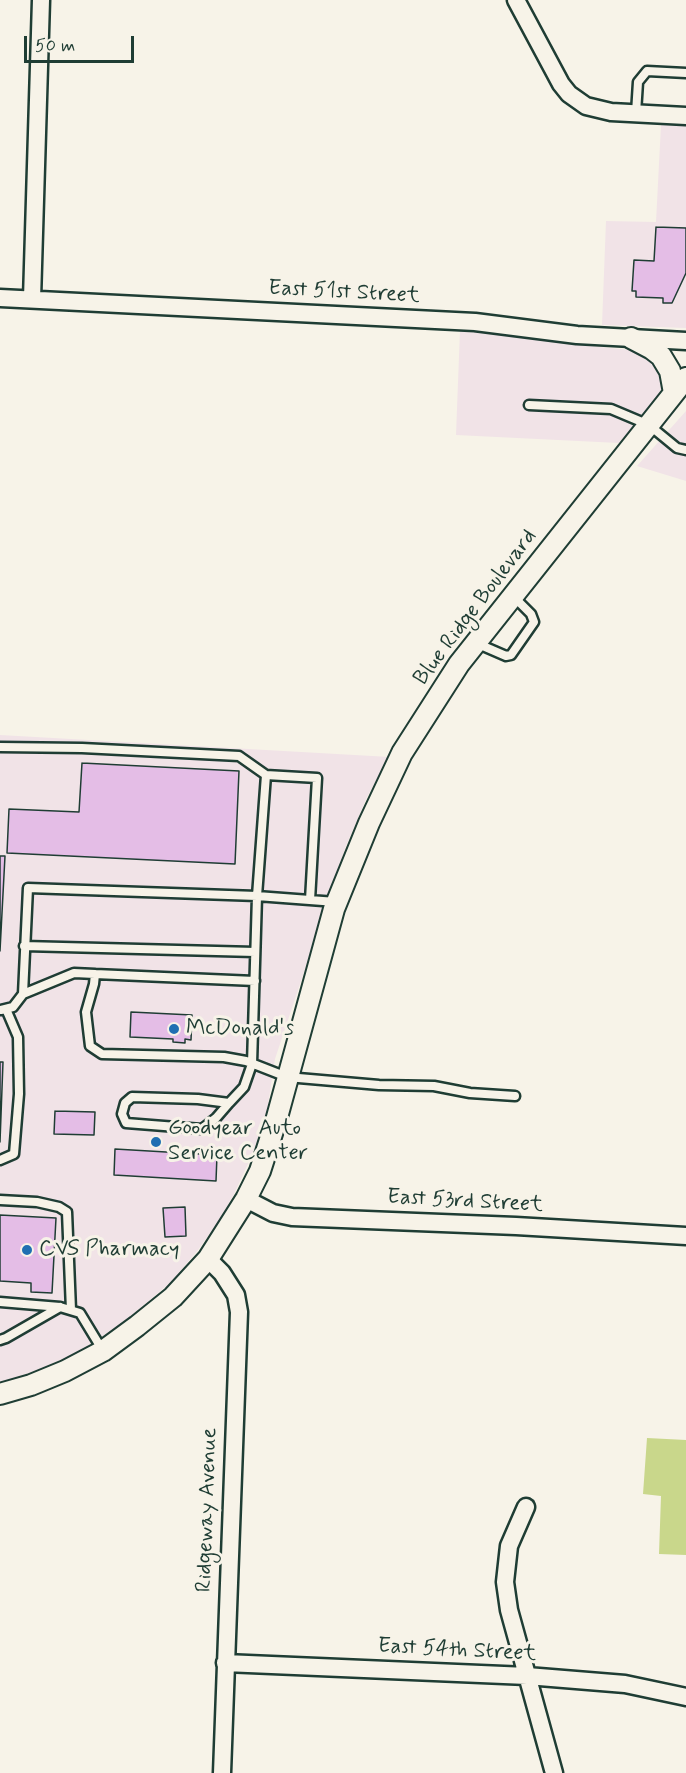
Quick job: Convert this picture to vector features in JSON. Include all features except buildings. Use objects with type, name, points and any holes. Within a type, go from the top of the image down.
[{"type":"street","points":[[32,299],[41,0]]},
{"type":"street","points":[[516,0],[561,84],[569,94],[586,106],[610,112],[686,116]]},
{"type":"street","name":"East 51st Street","points":[[0,298],[475,322],[577,335],[686,341]]},
{"type":"street","points":[[631,338],[662,356],[680,386]]},
{"type":"street","name":"Blue Ridge Boulevard","points":[[0,1394],[56,1375],[103,1351],[173,1297],[208,1259],[246,1199],[260,1171],[336,902],[369,823],[402,753],[459,664],[680,386]]},
{"type":"street","name":"East 53rd Street","points":[[246,1199],[273,1213],[291,1217],[516,1226],[686,1236]]},
{"type":"street","name":"Ridgeway Avenue","points":[[208,1259],[222,1273],[236,1295],[239,1312],[222,1773]]},
{"type":"street","points":[[526,1507],[509,1546],[506,1582],[509,1610],[554,1773]]},
{"type":"street","name":"East 54th Street","points":[[225,1663],[527,1676],[625,1684],[686,1697]]},
{"type":"lane","points":[[636,113],[638,82],[647,71],[686,73]]},
{"type":"lane","points":[[530,405],[611,409],[649,425],[677,448],[686,450]]},
{"type":"lane","points":[[476,643],[506,656],[511,655],[534,622],[531,614],[513,596]]},
{"type":"lane","points":[[0,747],[82,748],[239,756],[266,775],[317,778],[310,900]]},
{"type":"lane","points":[[229,1103],[198,1099],[132,1097],[125,1103],[122,1114],[126,1123],[202,1129],[216,1118],[244,1087],[252,1064],[257,896],[266,775]]},
{"type":"lane","points":[[23,994],[28,888],[257,896],[336,902]]},
{"type":"lane","points":[[24,946],[255,952]]},
{"type":"lane","points":[[0,1160],[14,1154],[19,1094],[18,1037],[3,1009],[13,1007],[23,994],[74,973],[255,981]]},
{"type":"lane","points":[[95,974],[86,1012],[90,1046],[102,1054],[224,1057],[252,1064],[287,1077],[379,1085],[434,1086],[470,1093],[515,1096]]},
{"type":"lane","points":[[0,1200],[37,1202],[59,1207],[67,1212],[71,1310]]},
{"type":"lane","points":[[0,1302],[60,1307],[80,1313],[103,1351]]},
{"type":"lane","points":[[0,1340],[60,1307]]},
{"type":"shaded area","points":[[661,125],[686,126],[686,328],[602,325],[606,221],[656,222]]},
{"type":"shaded area","points":[[460,330],[501,332],[632,350],[648,355],[662,374],[659,396],[619,443],[456,435]]},
{"type":"shaded area","points":[[686,411],[686,481],[637,466]]},
{"type":"shaded area","points":[[0,735],[390,757],[367,797],[346,846],[275,1059],[267,1111],[252,1155],[218,1222],[171,1282],[125,1321],[77,1353],[32,1372],[0,1382]]},
{"type":"green space","points":[[647,1438],[686,1440],[686,1555],[659,1554],[661,1496],[643,1494]]},
{"type":"place","name":"McDonald's","points":[[174,1029]]},
{"type":"place","name":"Goodyear Auto Service Center","points":[[156,1142]]},
{"type":"place","name":"CVS Pharmacy","points":[[27,1250]]}]
